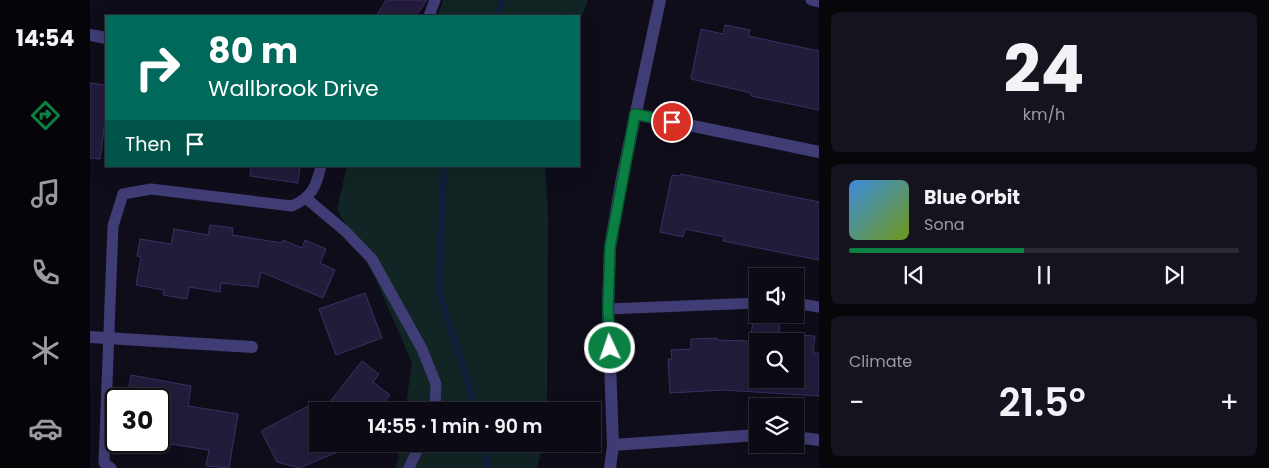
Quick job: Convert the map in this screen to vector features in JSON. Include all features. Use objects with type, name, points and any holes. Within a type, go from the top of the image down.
[{"type":"street","points":[[610,468],[613,445],[608,309],[610,247],[635,114],[660,0]]},
{"type":"street","points":[[90,36],[105,38]]},
{"type":"street","points":[[635,114],[819,152]]},
{"type":"street","points":[[90,337],[252,347]]},
{"type":"street","points":[[613,445],[749,436]]},
{"type":"street","points":[[804,438],[819,440]]},
{"type":"lane","points":[[429,15],[435,0]]},
{"type":"lane","points":[[811,0],[819,2]]},
{"type":"lane","points":[[111,468],[104,463],[113,226],[123,194],[151,189],[292,206],[307,199],[318,178],[321,167]]},
{"type":"lane","points":[[307,199],[345,231],[372,259],[422,349],[436,384],[435,402]]},
{"type":"lane","points":[[608,309],[749,303]]},
{"type":"lane","points":[[804,304],[819,307]]},
{"type":"lane","points":[[409,468],[416,452]]},
{"type":"green space","points":[[443,0],[588,0],[580,21],[580,15],[438,15]]},
{"type":"green space","points":[[347,167],[545,167],[548,216],[547,402],[406,402],[412,363],[376,280],[337,209]]},
{"type":"green space","points":[[399,452],[541,452],[537,468],[396,468]]},
{"type":"building","points":[[386,0],[427,0],[417,15],[377,15]]},
{"type":"building","points":[[725,25],[750,30],[748,36],[819,51],[819,110],[751,96],[751,93],[691,79],[701,29],[723,34]]},
{"type":"building","points":[[90,83],[105,85],[105,122],[100,159],[90,158]]},
{"type":"building","points":[[251,167],[300,167],[298,183],[250,176]]},
{"type":"building","points":[[681,174],[819,202],[819,260],[723,241],[724,237],[685,229],[683,237],[660,232],[672,175],[680,176]]},
{"type":"building","points":[[210,225],[233,228],[232,235],[282,243],[283,240],[302,248],[305,240],[326,249],[320,263],[335,270],[323,298],[261,272],[258,287],[221,283],[220,292],[189,287],[187,299],[163,295],[164,290],[136,285],[141,257],[137,256],[140,239],[171,244],[174,229],[208,235]]},
{"type":"building","points":[[365,293],[382,338],[336,355],[319,309]]},
{"type":"building","points":[[753,323],[780,323],[779,333],[751,333]]},
{"type":"building","points":[[804,335],[815,336],[813,353],[819,353],[819,396],[723,390],[670,393],[668,359],[672,359],[671,350],[691,349],[691,339],[717,338],[717,340],[749,341],[749,388],[804,388]]},
{"type":"building","points":[[362,361],[379,374],[373,382],[390,395],[384,402],[330,402]]},
{"type":"building","points":[[131,375],[191,386],[188,406],[238,414],[229,468],[206,466],[209,450],[170,444],[170,388],[129,388]]},
{"type":"building","points":[[309,406],[309,452],[338,452],[299,468],[277,462],[261,431]]},
{"type":"waterway","points":[[496,15],[503,0]]},
{"type":"waterway","points":[[444,167],[439,291],[474,402]]},
{"type":"waterway","points":[[485,452],[487,468]]},
{"type":"route","points":[[610,348],[608,309],[610,247],[635,114],[672,122]]}]
